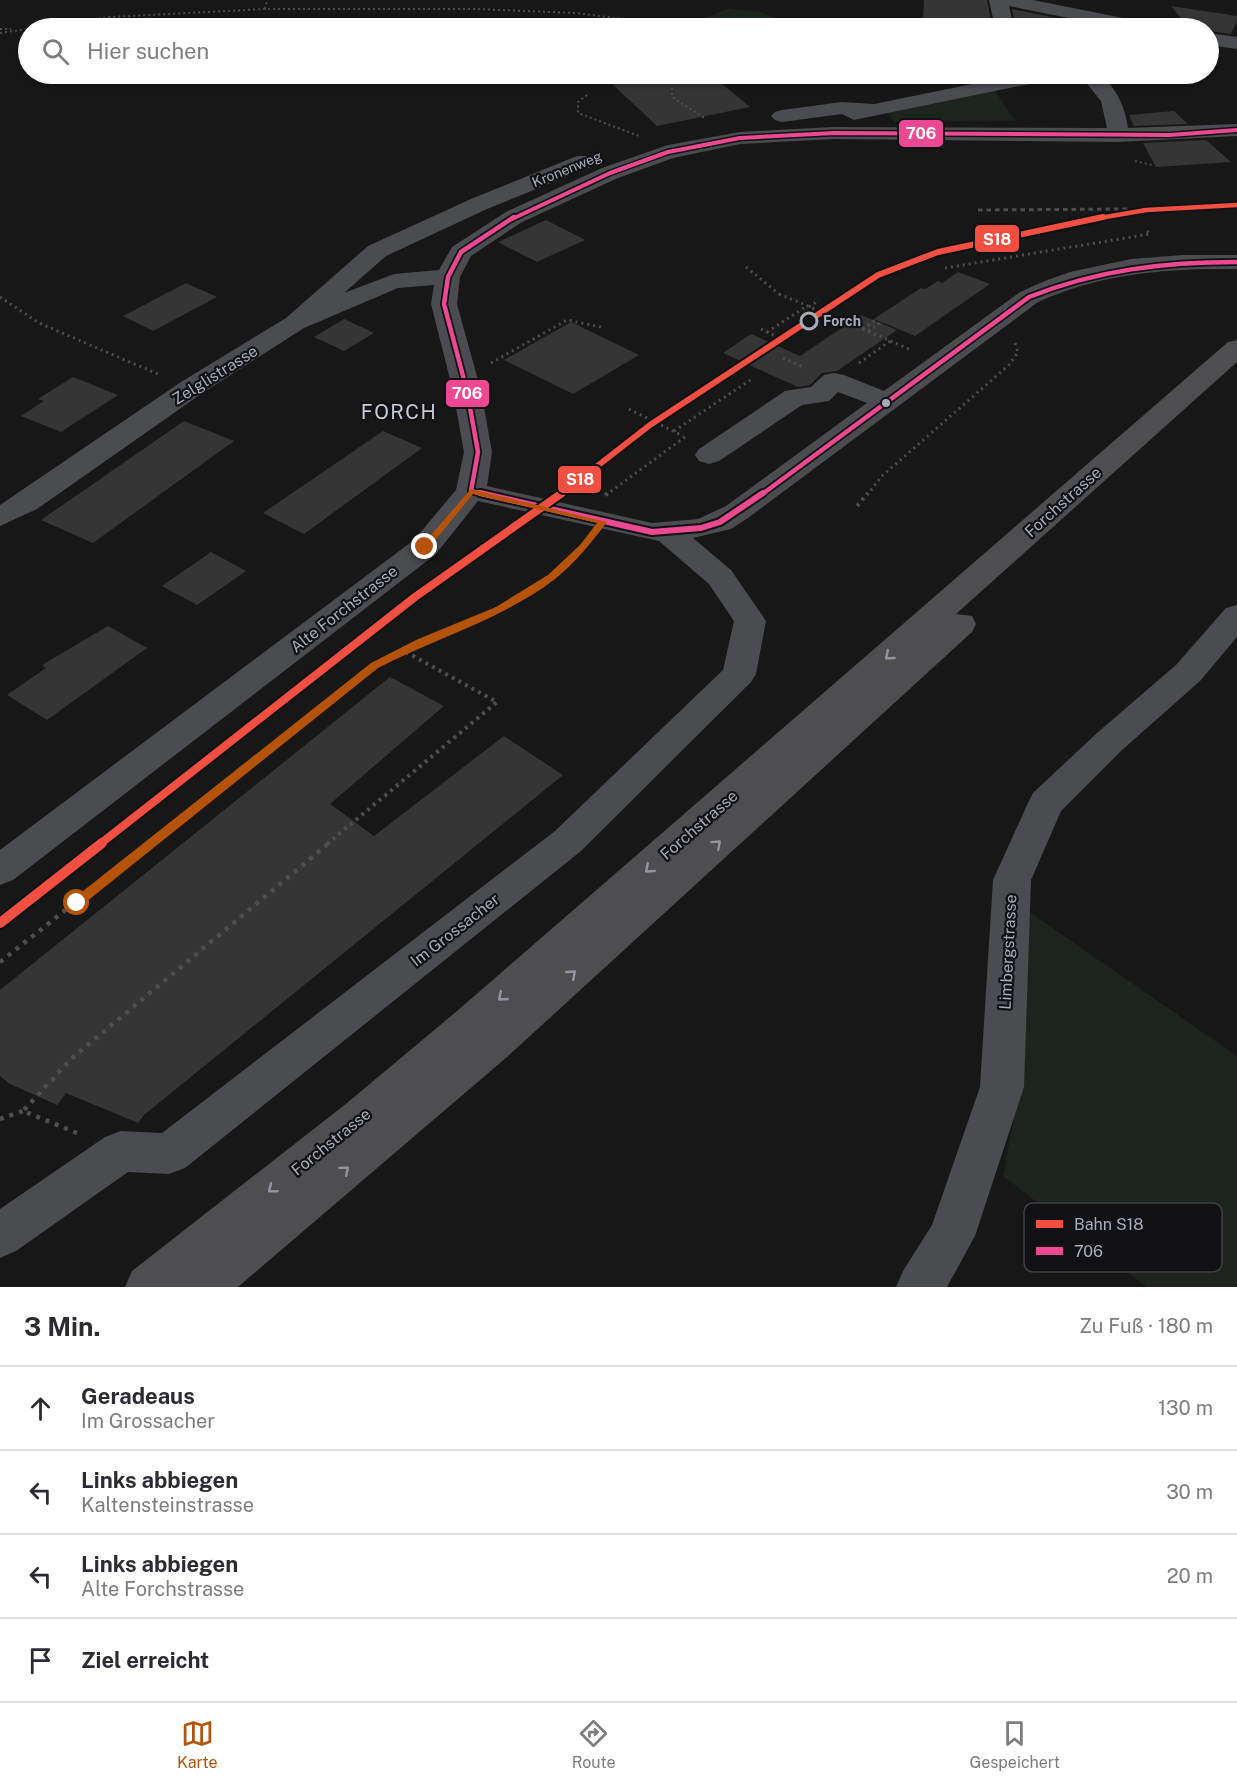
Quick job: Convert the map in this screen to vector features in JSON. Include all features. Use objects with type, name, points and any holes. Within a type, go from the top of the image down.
[{"type":"highway","name":"Forchstrasse","points":[[149,1287],[362,1117],[472,1023],[1237,348]]},
{"type":"highway","name":"Forchstrasse","points":[[202,1287],[375,1145],[608,943],[1237,373]]},
{"type":"street","points":[[998,0],[1002,18]]},
{"type":"street","points":[[1006,0],[1094,18]]},
{"type":"street","points":[[1219,40],[1237,43]]},
{"type":"street","points":[[1219,58],[1237,57]]},
{"type":"street","name":"Kronenweg","points":[[834,133],[825,125],[829,121],[1001,84]]},
{"type":"street","points":[[1100,84],[1108,91],[1117,112],[1118,136]]},
{"type":"street","name":"Kronenweg","points":[[295,323],[377,251],[479,204],[601,154],[721,125],[842,108],[875,110]]},
{"type":"street","name":"Alte Forchstrasse","points":[[0,870],[425,547],[471,491],[478,452],[462,370],[444,304],[448,277],[461,252],[514,217],[610,173],[668,152],[702,144],[782,134],[1118,136],[1237,130]]},
{"type":"street","points":[[471,491],[652,532],[701,528],[720,522],[1029,297],[1049,287],[1100,271],[1170,262],[1237,262]]},
{"type":"street","name":"Zelglistrasse","points":[[0,517],[26,503],[191,388],[295,323],[394,281],[448,277]]},
{"type":"street","points":[[709,455],[795,398],[819,395],[834,381],[885,401]]},
{"type":"street","name":"Im Grossacher","points":[[121,1151],[169,1154],[568,842],[739,674],[750,621],[720,577],[668,532]]},
{"type":"street","name":"Limbergstrasse","points":[[920,1287],[952,1236],[1002,1087],[1012,880],[1046,803],[1108,742],[1188,673],[1237,616]]},
{"type":"street","points":[[0,1236],[121,1151]]},
{"type":"path","points":[[265,9],[267,0]]},
{"type":"path","points":[[103,18],[265,9],[476,9],[575,13],[615,18]]},
{"type":"path","points":[[0,31],[18,30]]},
{"type":"path","points":[[672,88],[672,97],[698,115],[721,125]]},
{"type":"path","points":[[587,95],[578,102],[578,113],[650,141]]},
{"type":"path","points":[[945,268],[982,263],[1052,247],[1150,234],[1146,230]]},
{"type":"path","points":[[746,267],[779,294],[853,325],[868,331],[879,324],[874,321],[862,329],[901,346]]},
{"type":"path","points":[[0,297],[39,323],[191,388]]},
{"type":"path","points":[[767,332],[819,300]]},
{"type":"path","points":[[853,325],[863,318]]},
{"type":"path","points":[[462,370],[494,362],[567,320],[601,327]]},
{"type":"path","points":[[857,506],[882,476],[1009,365],[1018,352],[1013,338],[992,324]]},
{"type":"path","points":[[761,329],[776,336]]},
{"type":"path","points":[[674,431],[752,379]]},
{"type":"path","points":[[629,410],[683,436]]},
{"type":"path","points":[[608,492],[649,465]]},
{"type":"path","points":[[0,962],[374,665],[500,609],[551,577],[583,547],[591,519]]},
{"type":"path","points":[[0,1119],[23,1111],[71,1059],[497,702],[404,651]]},
{"type":"path","points":[[23,1111],[121,1151]]},
{"type":"shaded area","points":[[728,8],[760,12],[774,18],[706,18]]},
{"type":"shaded area","points":[[995,91],[1015,121],[894,122],[888,113]]},
{"type":"shaded area","points":[[1028,911],[1237,1056],[1237,1287],[1147,1287],[1128,1272],[1222,1272],[1222,1203],[1038,1203],[1003,1176],[1018,1096]]},
{"type":"building","points":[[924,0],[987,0],[990,18],[923,18]]},
{"type":"building","points":[[1171,6],[1237,16],[1237,20],[1231,34],[1219,32],[1219,18],[1181,18]]},
{"type":"building","points":[[1012,9],[1056,18],[1014,18]]},
{"type":"building","points":[[612,84],[722,84],[750,107],[657,126]]},
{"type":"building","points":[[1174,111],[1188,124],[1134,126],[1129,115]]},
{"type":"building","points":[[1206,140],[1231,162],[1156,167],[1143,143]]},
{"type":"building","points":[[546,220],[585,240],[537,262],[498,242]]},
{"type":"building","points":[[958,272],[990,284],[915,336],[874,319],[921,288],[925,289],[938,281],[942,283]]},
{"type":"building","points":[[186,283],[217,297],[153,331],[123,316]]},
{"type":"building","points":[[861,315],[897,330],[837,371],[822,373],[810,385],[798,387],[723,353],[751,334],[800,356]]},
{"type":"building","points":[[344,319],[374,333],[344,351],[314,337]]},
{"type":"building","points":[[571,322],[639,355],[573,394],[504,360]]},
{"type":"building","points":[[73,377],[118,395],[61,432],[21,416],[44,401],[38,399]]},
{"type":"building","points":[[184,421],[234,441],[93,543],[41,520]]},
{"type":"building","points":[[383,431],[422,448],[304,534],[263,513]]},
{"type":"building","points":[[211,552],[246,571],[197,605],[162,586]]},
{"type":"building","points":[[108,626],[147,648],[47,720],[7,695],[46,668],[42,665]]},
{"type":"building","points":[[390,677],[444,706],[330,804],[374,836],[504,736],[563,775],[144,1115],[138,1123],[66,1093],[57,1105],[10,1084],[0,1076],[0,990]]},
{"type":"railway","points":[[978,210],[1128,209]]},
{"type":"rail line","name":"S18","points":[[0,923],[415,597],[565,491],[650,425],[878,275],[938,252],[1067,223],[1146,210],[1237,205]]},
{"type":"transit line","name":"706","points":[[1237,130],[1170,135],[834,133],[740,138],[668,152],[610,173],[514,217],[461,252],[448,277],[444,304],[467,391],[478,452],[471,491],[652,532],[701,528],[720,522],[737,512],[1029,297],[1105,272],[1183,263],[1237,262]]},
{"type":"place","name":"Forch","points":[[809,321]]},
{"type":"district","name":"FORCH","points":[[399,412]]},
{"type":"route","points":[[77,903],[374,665],[420,642],[500,609],[551,577],[583,547],[602,522],[471,491],[425,547]]}]
